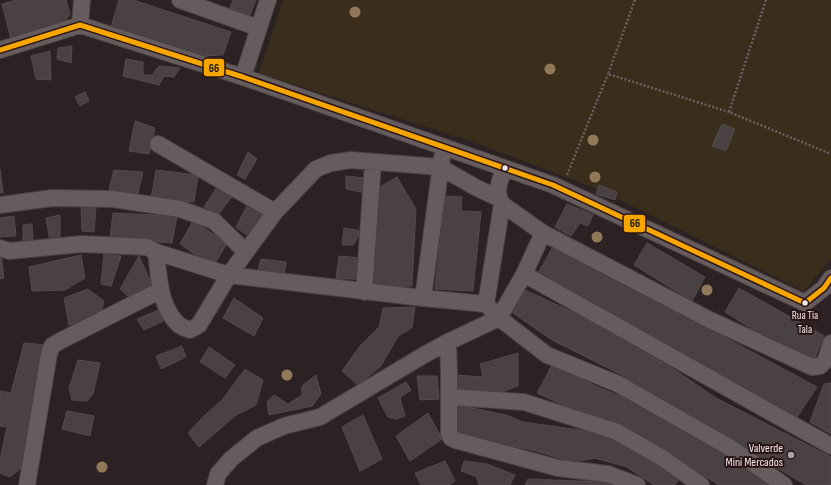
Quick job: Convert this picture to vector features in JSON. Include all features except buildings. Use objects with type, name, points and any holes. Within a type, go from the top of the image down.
[{"type":"street","points":[[80,25],[82,0]]},
{"type":"street","points":[[180,0],[259,28]]},
{"type":"street","points":[[243,77],[268,0]]},
{"type":"street","points":[[0,50],[80,25],[243,77],[553,185],[805,303],[824,288],[831,278]]},
{"type":"street","points":[[158,144],[275,212]]},
{"type":"street","points":[[423,298],[440,167],[445,148]]},
{"type":"street","points":[[156,252],[161,290],[168,311],[180,325],[190,330],[198,325],[229,275],[275,212],[316,169],[331,163],[351,160],[440,167],[500,201],[543,233],[710,320],[812,367],[820,366],[826,360],[831,343]]},
{"type":"street","points":[[364,292],[373,162]]},
{"type":"street","points":[[486,304],[500,201],[497,192],[504,168]]},
{"type":"street","points":[[0,205],[52,198],[114,199],[180,209],[214,220],[246,252]]},
{"type":"street","points":[[215,485],[218,474],[231,459],[257,438],[284,426],[320,417],[417,359],[448,342],[499,318],[524,274],[543,233]]},
{"type":"street","points":[[0,248],[9,251],[82,244],[147,247],[156,252],[229,275],[364,292],[486,304],[499,318],[548,355],[618,384],[734,450],[784,485]]},
{"type":"street","points":[[524,274],[831,446]]},
{"type":"street","points":[[27,485],[49,354],[52,346],[161,290]]},
{"type":"street","points":[[448,342],[450,397],[449,434],[451,438],[558,468],[608,474],[637,485]]},
{"type":"street","points":[[450,397],[524,402],[615,431],[661,457],[701,485]]},
{"type":"path","points":[[566,177],[608,74],[635,0]]},
{"type":"path","points":[[729,112],[766,0]]},
{"type":"path","points":[[608,74],[729,112],[831,154]]},
{"type":"shaded area","points":[[283,0],[831,0],[831,259],[804,291],[600,190],[470,141],[259,73]]},
{"type":"transit line","name":"66","points":[[0,50],[80,25],[243,77],[553,185],[805,303],[824,288],[831,278]]},
{"type":"place","name":"Rua Tia Tala","points":[[805,303]]},
{"type":"place","name":"Valverde Mini Mercados","points":[[791,455]]}]
